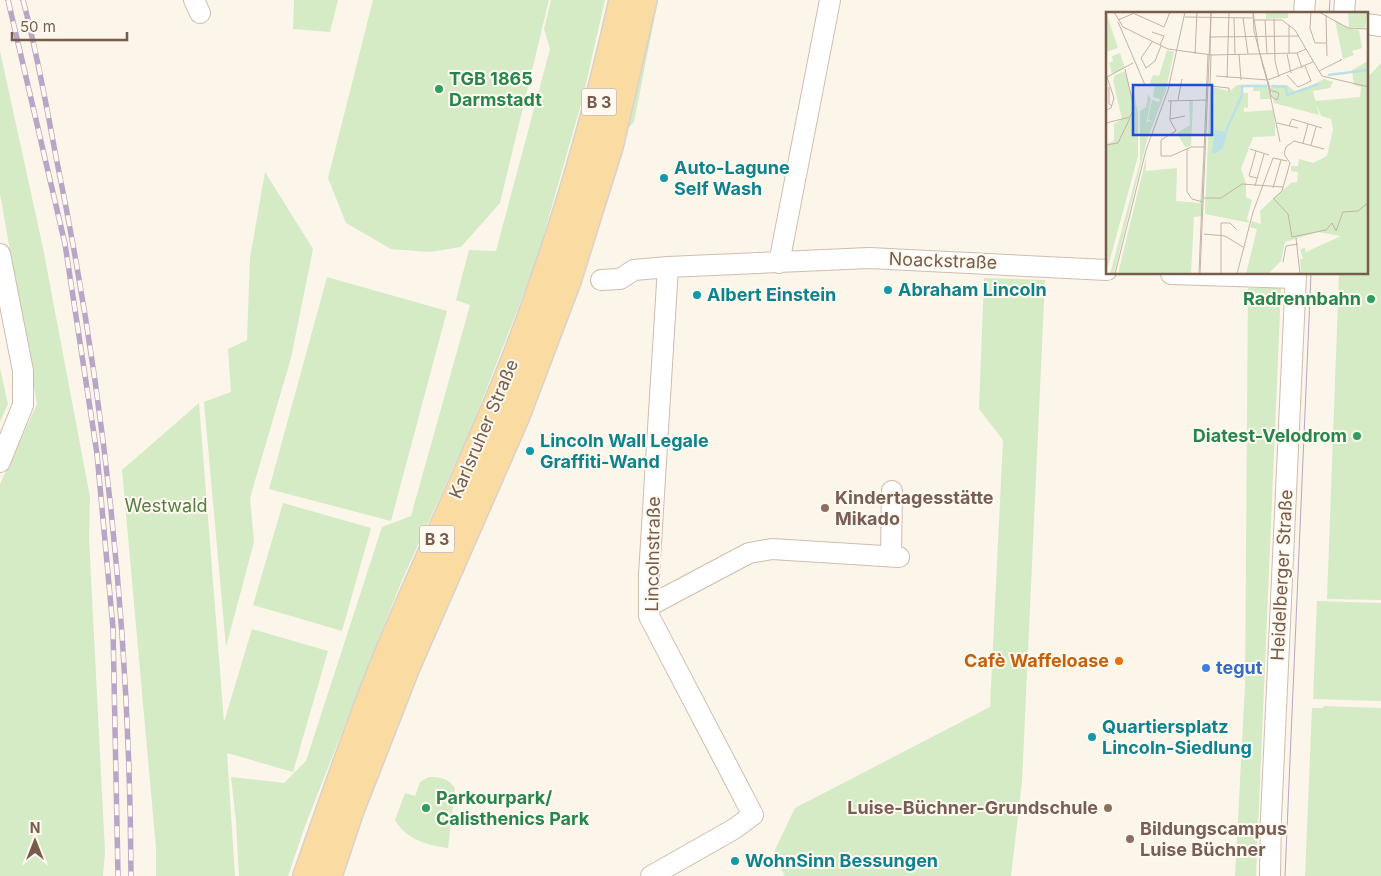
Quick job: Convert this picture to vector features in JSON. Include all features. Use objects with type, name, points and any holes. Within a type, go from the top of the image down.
[{"type":"main road","name":"Karlsruher Straße","points":[[306,876],[383,665],[516,356],[550,264],[603,87],[622,0]]},
{"type":"main road","name":"Karlsruher Straße","points":[[329,876],[350,813],[407,667],[516,418],[565,289],[610,147],[644,0]]},
{"type":"street","points":[[779,263],[830,0]]},
{"type":"street","points":[[1368,24],[1381,26]]},
{"type":"street","points":[[0,254],[23,379],[23,405],[0,462]]},
{"type":"street","name":"Noackstraße","points":[[601,280],[620,279],[634,270],[668,267],[869,258],[1106,270]]},
{"type":"street","name":"Lincolnstraße","points":[[652,876],[734,829],[753,815],[649,616],[662,348],[668,267]]},
{"type":"street","points":[[1234,275],[1296,276]]},
{"type":"street","name":"Heidelberger Straße","points":[[1270,876],[1271,809],[1296,276]]},
{"type":"street","points":[[649,606],[749,553],[772,549],[895,557],[892,491]]},
{"type":"green space","points":[[294,0],[338,0],[330,32],[293,29]]},
{"type":"green space","name":"TGB 1865 Darmstadt","points":[[373,0],[549,0],[500,203],[461,247],[430,252],[391,249],[346,223],[328,178]]},
{"type":"green space","points":[[551,0],[605,0],[583,97],[536,262],[469,434],[402,580],[305,826],[288,876],[239,876],[231,777],[284,783],[306,761],[382,527],[411,516],[470,305],[456,300],[469,250],[496,251],[550,49],[544,29]]},
{"type":"green space","points":[[653,0],[658,0],[634,122],[622,134]]},
{"type":"green space","points":[[0,51],[43,248],[90,497],[89,538],[105,852],[103,876],[0,876],[0,484],[37,404],[0,194]]},
{"type":"green space","name":"Diatest-Velodrom","points":[[1381,63],[1381,600],[1327,599],[1339,275],[1368,275],[1368,77]]},
{"type":"green space","points":[[265,172],[313,249],[291,358],[250,498],[254,542],[226,647],[204,402],[231,392],[228,349],[247,340],[250,258]]},
{"type":"green space","points":[[327,277],[447,311],[391,521],[269,489]]},
{"type":"green space","points":[[984,278],[1045,280],[1022,782],[1011,876],[785,876],[773,854],[795,808],[990,707],[1003,440],[979,409]]},
{"type":"green space","points":[[1248,288],[1281,288],[1256,876],[1235,876],[1245,685]]},
{"type":"green space","points":[[0,368],[8,404],[0,422]]},
{"type":"green space","name":"Westwald","points":[[199,403],[224,722],[252,629],[328,651],[293,772],[227,753],[235,876],[156,876],[156,848],[122,470]]},
{"type":"green space","points":[[283,503],[371,528],[342,631],[253,605]]},
{"type":"green space","points":[[1317,601],[1381,603],[1381,701],[1313,699]]},
{"type":"green space","points":[[1324,706],[1381,708],[1381,876],[1305,876],[1312,708],[1323,708]]},
{"type":"green space","name":"Parkourpark/ Calisthenics Park","points":[[429,777],[444,779],[455,788],[448,848],[417,840],[405,832],[395,820],[405,793],[415,796],[420,782]]},
{"type":"tram line","points":[[1329,12],[1330,0]]},
{"type":"tram line","points":[[1285,876],[1311,275]]},
{"type":"railway","points":[[8,0],[65,244],[97,454],[113,628],[118,876]]},
{"type":"railway","points":[[23,0],[41,78],[73,246],[101,425],[120,605],[126,695],[130,785],[131,876]]},
{"type":"place","name":"TGB 1865 Darmstadt","points":[[439,89]]},
{"type":"place","name":"Auto-Lagune Self Wash","points":[[664,178]]},
{"type":"place","name":"Abraham Lincoln","points":[[888,290]]},
{"type":"place","name":"Albert Einstein","points":[[697,295]]},
{"type":"place","name":"Radrennbahn","points":[[1371,299]]},
{"type":"place","name":"Diatest-Velodrom","points":[[1357,436]]},
{"type":"place","name":"Lincoln Wall Legale Graffiti-Wand","points":[[530,451]]},
{"type":"place","name":"Kindertagesstätte Mikado","points":[[825,508]]},
{"type":"place","name":"Cafè Waffeloase","points":[[1119,661]]},
{"type":"place","name":"tegut","points":[[1206,668]]},
{"type":"place","name":"Quartiersplatz Lincoln-Siedlung","points":[[1092,737]]},
{"type":"place","name":"Parkourpark/ Calisthenics Park","points":[[426,808]]},
{"type":"place","name":"Luise-Büchner-Grundschule","points":[[1108,808]]},
{"type":"place","name":"Bildungscampus Luise Büchner","points":[[1130,839]]},
{"type":"place","name":"WohnSinn Bessungen","points":[[735,861]]}]
